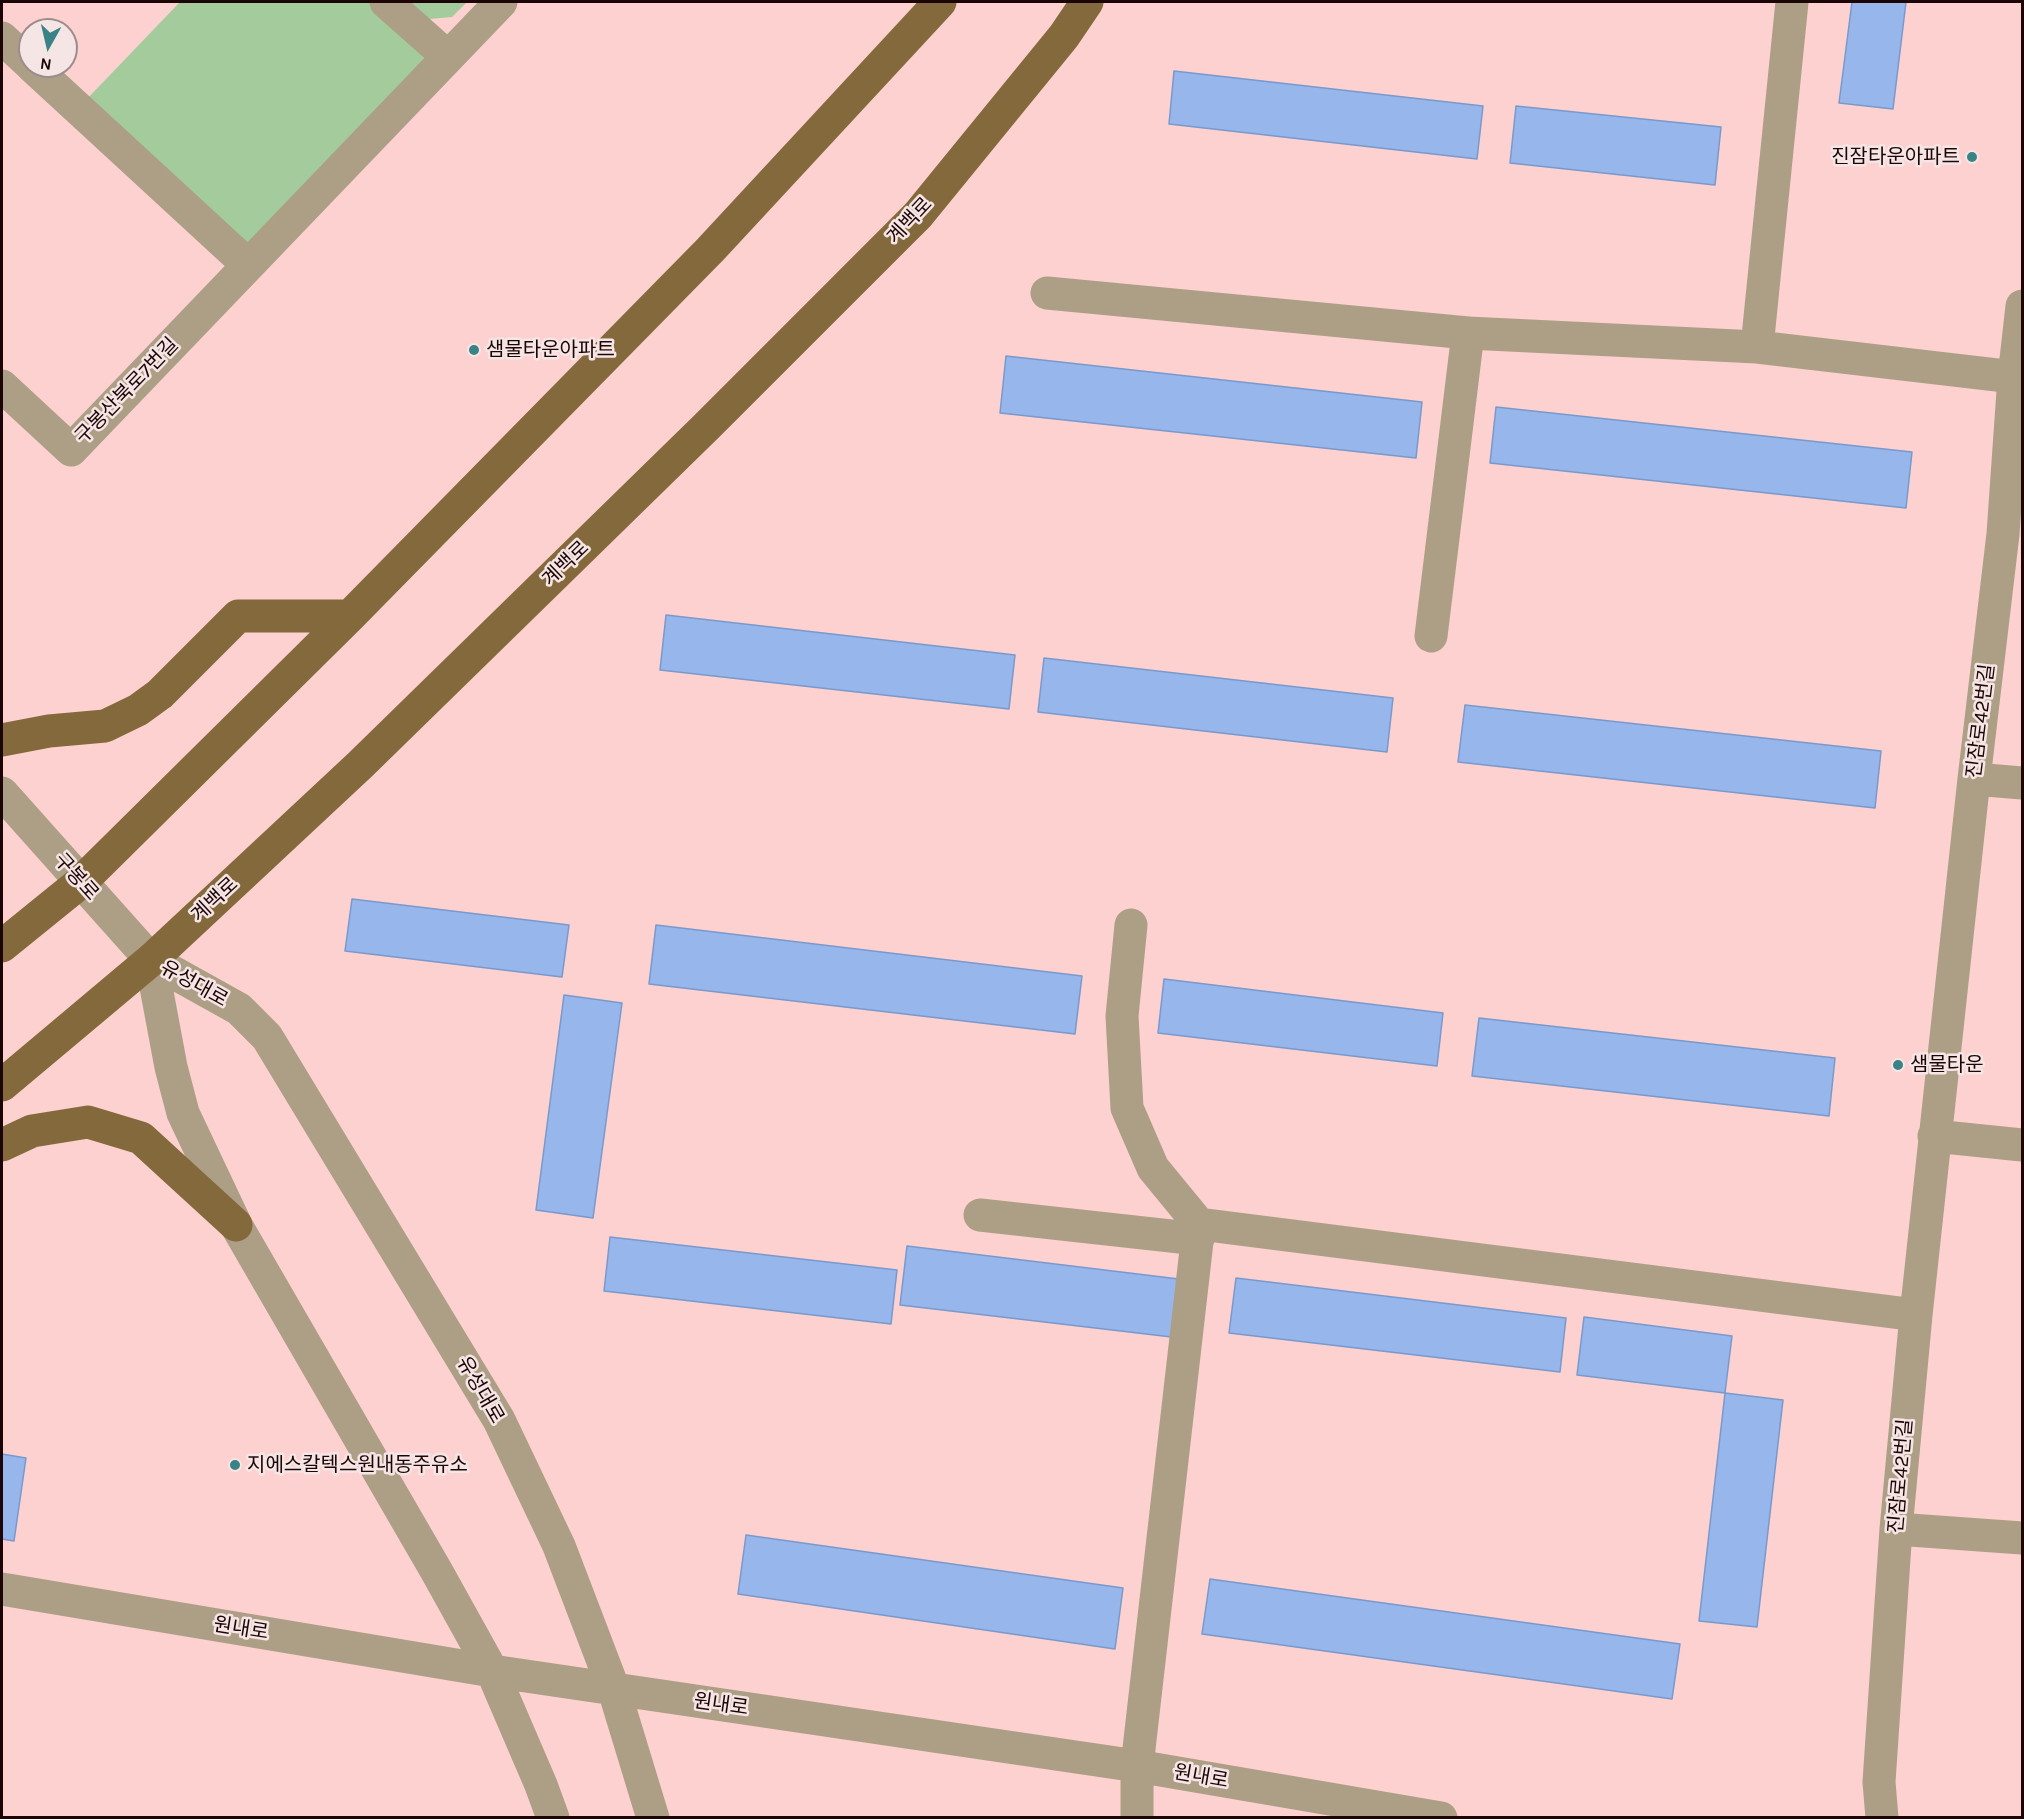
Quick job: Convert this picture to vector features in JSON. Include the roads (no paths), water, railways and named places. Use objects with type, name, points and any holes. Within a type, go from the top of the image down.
[{"type":"main road","points":[[2,946],[81,882],[350,616],[710,250],[940,2]]},
{"type":"main road","name":"계백로","points":[[2,1085],[151,960],[360,765],[707,426],[918,215],[1064,36],[1087,2]]},
{"type":"main road","points":[[2,740],[49,731],[105,726],[138,710],[160,694],[238,616],[350,616]]},
{"type":"main road","points":[[2,1144],[32,1131],[88,1122],[141,1138],[236,1225]]},
{"type":"street","points":[[386,2],[448,57]]},
{"type":"street","name":"구봉산북로7번길","points":[[2,386],[71,450],[501,2]]},
{"type":"street","points":[[1757,347],[1792,2]]},
{"type":"street","points":[[2,38],[18,53]]},
{"type":"street","points":[[45,78],[248,265]]},
{"type":"street","points":[[1047,293],[1468,333],[1757,347],[2014,377]]},
{"type":"street","name":"진잠로42번길","points":[[1882,1818],[1879,1782],[1896,1529],[1934,1136],[1974,779],[2013,535],[2014,377],[2022,306]]},
{"type":"street","points":[[1431,636],[1468,333]]},
{"type":"street","points":[[1974,779],[2022,783]]},
{"type":"street","name":"구봉로","points":[[2,793],[151,960]]},
{"type":"street","points":[[1131,926],[1122,1016],[1127,1108],[1153,1168],[1198,1231],[1137,1766],[1137,1818]]},
{"type":"street","name":"유성대로","points":[[151,960],[171,1067],[183,1113],[236,1225],[438,1572],[492,1671],[553,1818]]},
{"type":"street","name":"유성대로","points":[[151,960],[239,1009],[267,1037],[499,1420],[560,1546],[614,1690],[653,1818]]},
{"type":"street","points":[[1934,1136],[2022,1145]]},
{"type":"street","points":[[980,1215],[1198,1231],[1916,1315]]},
{"type":"street","points":[[1896,1529],[2022,1538]]},
{"type":"street","name":"원내로","points":[[2,1589],[492,1671],[1137,1766],[1441,1818]]},
{"type":"street","points":[[541,1785],[545,1818]]},
{"type":"place","name":"진잠타운아파트","points":[[1972,157]]},
{"type":"place","name":"샘물타운아파트","points":[[474,350]]},
{"type":"place","name":"샘물타운","points":[[1898,1065]]},
{"type":"place","name":"지에스칼텍스원내동주유소","points":[[235,1465]]}]
